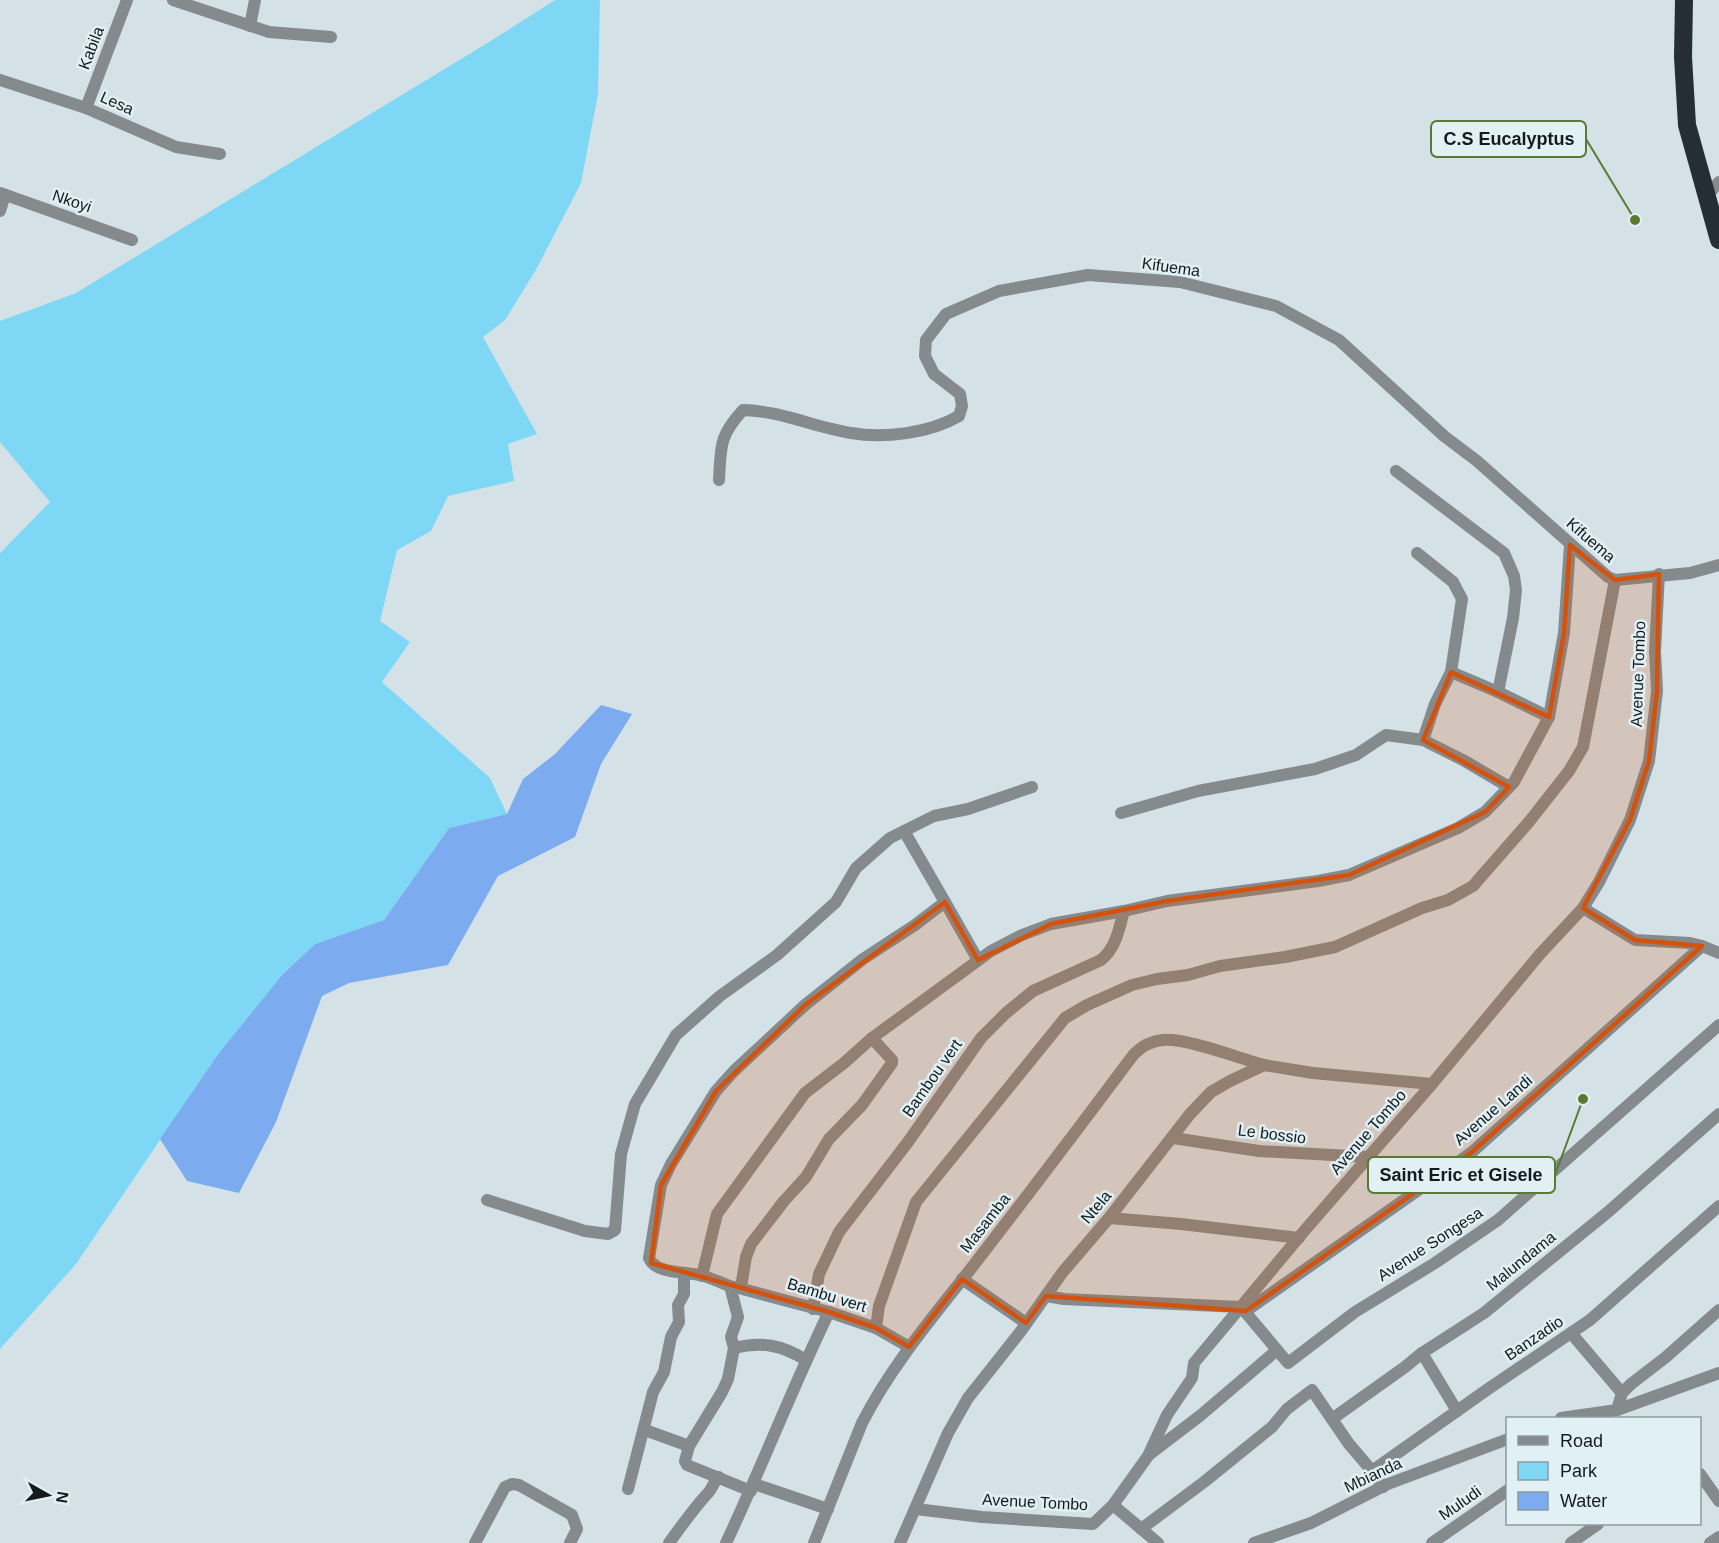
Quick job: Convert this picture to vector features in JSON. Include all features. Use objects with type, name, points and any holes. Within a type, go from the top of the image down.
[{"type":"highway","points":[[1684,0],[1683,57],[1687,125],[1719,240]]},
{"type":"street","name":"Kabila","points":[[87,108],[127,0]]},
{"type":"street","points":[[173,0],[269,32],[332,37]]},
{"type":"street","points":[[250,26],[255,0]]},
{"type":"street","name":"Lesa","points":[[0,80],[87,108],[166,143],[220,154]]},
{"type":"street","points":[[1706,197],[1719,182]]},
{"type":"street","points":[[0,211],[3,194]]},
{"type":"street","name":"Nkoyi","points":[[3,194],[132,240]]},
{"type":"street","name":"Kifuema","points":[[719,480],[721,447],[728,426],[743,410],[764,411],[852,434],[906,434],[946,424],[959,416],[962,406],[960,394],[934,374],[925,356],[926,340],[946,314],[999,291],[1088,274],[1180,282],[1276,306],[1339,340],[1444,436],[1476,461],[1608,577],[1615,580],[1659,574],[1690,573],[1719,565]]},
{"type":"street","points":[[1396,471],[1504,553],[1514,576],[1516,590],[1513,618],[1498,692]]},
{"type":"street","points":[[702,1275],[717,1214],[805,1093],[872,1038],[978,960],[1050,924],[1124,911],[1167,900],[1349,875],[1458,828],[1485,812],[1509,788],[1529,757],[1549,717],[1564,633],[1570,545]]},
{"type":"street","points":[[1417,553],[1453,582],[1462,598],[1451,672],[1435,704],[1423,740]]},
{"type":"street","name":"Avenue Tombo","points":[[916,1509],[982,1517],[1093,1524],[1113,1505],[1148,1456],[1167,1415],[1192,1378],[1194,1363],[1244,1309],[1299,1238],[1540,954],[1583,908],[1599,882],[1630,820],[1649,761],[1658,691],[1655,651],[1659,574]]},
{"type":"street","points":[[876,1328],[879,1306],[916,1202],[1065,1018],[1087,1005],[1132,985],[1188,975],[1220,966],[1335,947],[1422,908],[1448,900],[1473,886],[1528,823],[1569,771],[1583,747],[1615,580]]},
{"type":"street","points":[[1451,672],[1549,717]]},
{"type":"street","points":[[1120,813],[1198,791],[1315,770],[1356,755],[1386,735],[1423,740],[1463,760],[1509,788]]},
{"type":"street","points":[[487,1200],[585,1231],[608,1234],[615,1230],[621,1154],[635,1104],[676,1035],[720,996],[777,955],[836,902],[856,868],[890,838],[934,816],[968,809],[1032,787]]},
{"type":"street","points":[[904,831],[978,960]]},
{"type":"street","name":"Bambu vert","points":[[909,1347],[876,1328],[702,1275],[658,1268],[651,1263],[649,1258],[661,1185],[671,1164],[716,1092],[734,1071],[805,1005],[863,959],[945,902]]},
{"type":"street","points":[[1583,908],[1635,940],[1692,943],[1719,953]]},
{"type":"street","name":"Bambou vert","points":[[813,1309],[819,1274],[839,1232],[908,1142],[981,1038],[1033,991],[1101,960],[1109,954],[1124,911]]},
{"type":"street","name":"Avenue Landi","points":[[1244,1309],[1471,1153],[1702,946]]},
{"type":"street","name":"Avenue Songesa","points":[[1277,1350],[1288,1363],[1355,1312],[1435,1263],[1498,1220],[1719,1025]]},
{"type":"street","points":[[828,1509],[719,1477],[685,1463],[689,1446],[728,1380],[734,1348],[731,1337],[738,1317],[736,1287],[751,1244],[806,1177],[829,1139],[862,1105],[892,1063],[892,1060],[872,1038]]},
{"type":"street","name":"Masamba","points":[[814,1543],[870,1407],[909,1347],[1134,1054],[1142,1046],[1163,1040],[1180,1041],[1263,1065]]},
{"type":"street","points":[[1263,1065],[1313,1073],[1432,1084]]},
{"type":"street","name":"Ntela","points":[[900,1543],[948,1433],[968,1398],[1062,1273],[1109,1218],[1190,1114],[1211,1092],[1263,1065]]},
{"type":"street","name":"Malundama","points":[[1332,1419],[1422,1353],[1484,1313],[1608,1212],[1719,1114]]},
{"type":"street","name":"Le bossio","points":[[1173,1138],[1280,1154],[1368,1158]]},
{"type":"street","name":"Banzadio","points":[[1372,1471],[1590,1320],[1719,1206]]},
{"type":"street","points":[[1109,1218],[1299,1238]]},
{"type":"street","points":[[628,1489],[653,1392],[663,1372],[671,1336],[679,1322],[678,1305],[684,1294],[684,1273]]},
{"type":"street","points":[[962,1279],[1026,1323]]},
{"type":"street","points":[[1046,1296],[1064,1299],[1244,1309],[1277,1350],[1201,1415],[1148,1456]]},
{"type":"street","points":[[1617,1410],[1622,1393],[1719,1310]]},
{"type":"street","points":[[726,1543],[829,1312]]},
{"type":"street","points":[[1571,1333],[1622,1393]]},
{"type":"street","points":[[734,1348],[744,1345],[782,1347],[806,1360]]},
{"type":"street","points":[[1422,1353],[1457,1411]]},
{"type":"street","points":[[1585,1417],[1617,1410],[1719,1373]]},
{"type":"street","points":[[1141,1529],[1272,1427],[1287,1409],[1312,1390],[1349,1444],[1383,1487]]},
{"type":"street","points":[[645,1430],[689,1446]]},
{"type":"street","name":"Mbianda","points":[[1254,1543],[1311,1523],[1383,1487],[1506,1440]]},
{"type":"street","points":[[1701,1475],[1719,1502]]},
{"type":"street","points":[[669,1543],[719,1477]]},
{"type":"street","points":[[475,1543],[505,1487],[512,1484],[519,1485],[572,1515],[577,1529],[570,1543]]},
{"type":"street","name":"Muludi","points":[[1432,1543],[1506,1491]]},
{"type":"street","points":[[1113,1505],[1158,1543]]},
{"type":"street","points":[[1571,1543],[1597,1525]]},
{"type":"street","points":[[1710,1543],[1719,1538]]},
{"type":"highlighted area","points":[[1570,545],[1615,580],[1659,574],[1657,691],[1649,761],[1630,820],[1583,908],[1635,940],[1702,946],[1471,1153],[1246,1311],[1046,1296],[1026,1323],[962,1279],[909,1347],[876,1328],[829,1312],[651,1263],[661,1185],[716,1091],[805,1005],[945,902],[978,960],[1051,924],[1167,901],[1349,875],[1485,812],[1509,787],[1423,740],[1451,672],[1549,717],[1564,633]]},
{"type":"green space","points":[[555,0],[600,0],[598,94],[581,183],[537,268],[505,320],[483,337],[537,434],[508,444],[514,481],[448,496],[431,531],[397,550],[380,621],[410,642],[382,682],[490,778],[507,814],[449,828],[384,920],[315,944],[282,975],[219,1053],[76,1264],[0,1349],[0,553],[50,502],[0,442],[0,321],[76,293]]},
{"type":"water","points":[[601,705],[632,714],[601,764],[575,837],[498,876],[448,965],[349,983],[322,996],[276,1122],[239,1193],[187,1181],[160,1139],[219,1053],[282,975],[315,944],[384,920],[449,828],[507,814],[523,779],[555,754]]},
{"type":"place","name":"C.S Eucalyptus","points":[[1635,220]]},
{"type":"place","name":"Saint Eric et Gisele","points":[[1583,1099]]}]
